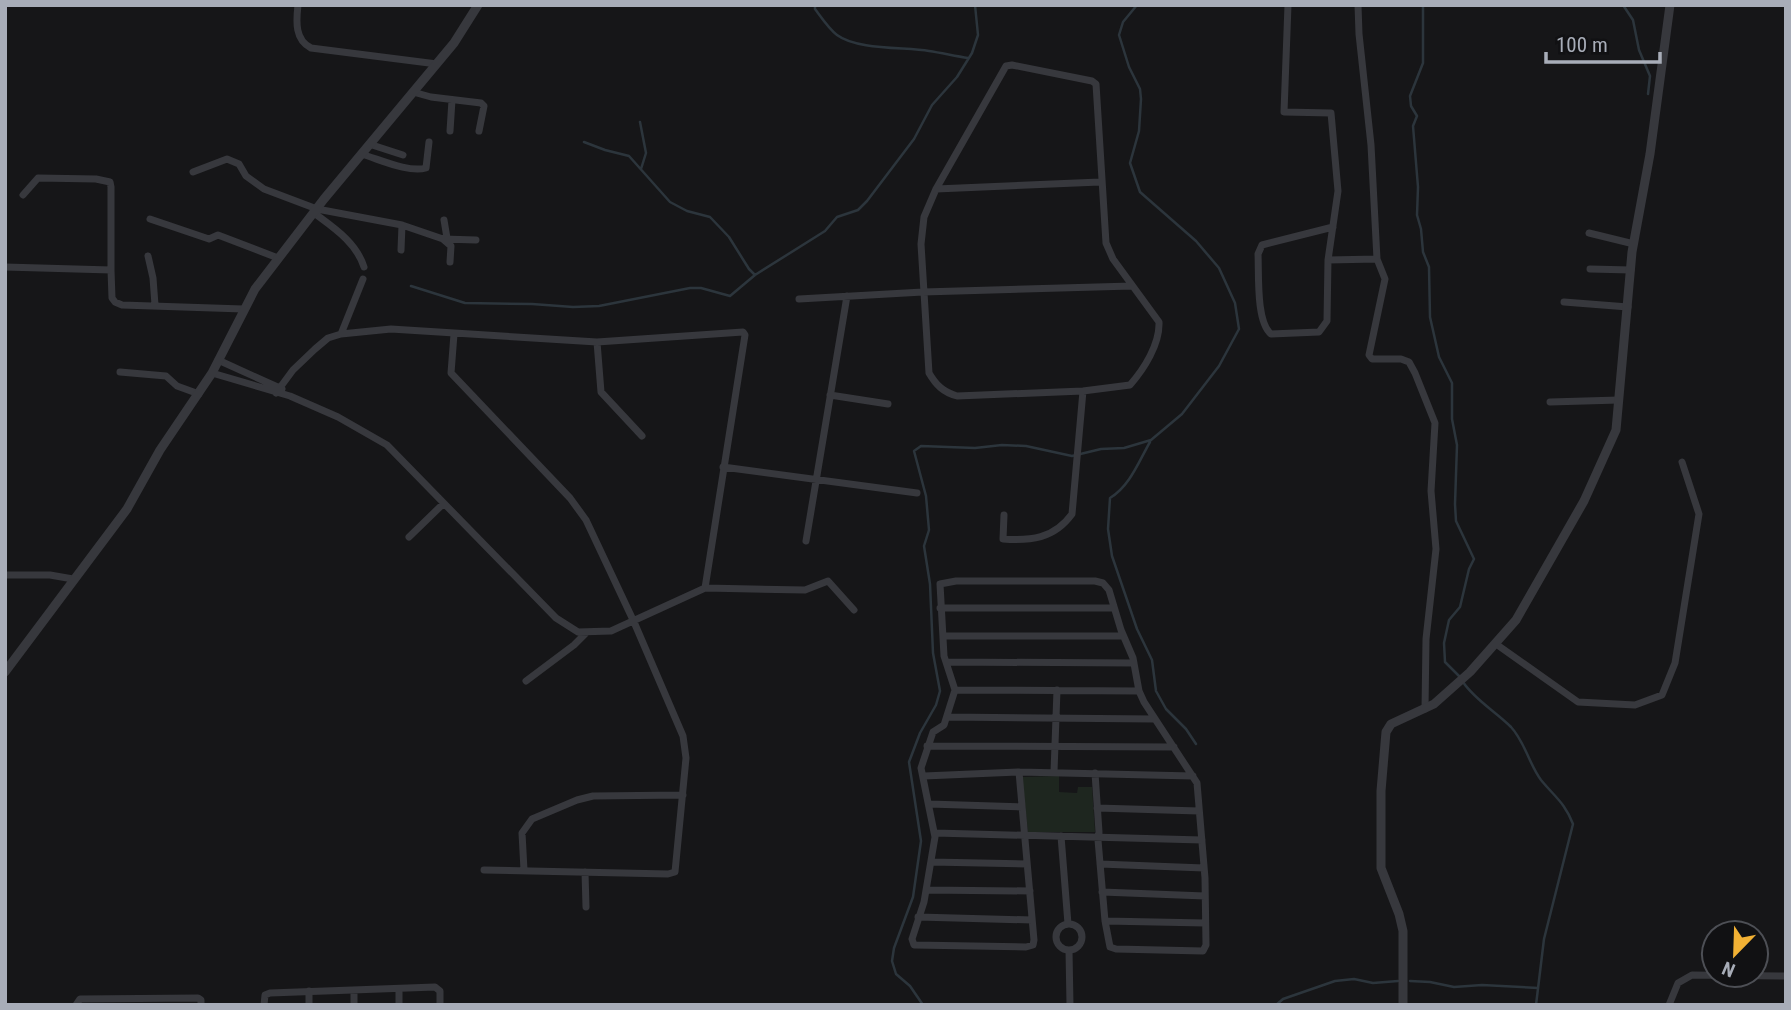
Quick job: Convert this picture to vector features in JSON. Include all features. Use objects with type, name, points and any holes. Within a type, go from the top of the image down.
[{"type":"street","points":[[298,5],[299,37],[303,44],[311,48],[437,64]]},
{"type":"street","points":[[5,672],[127,509],[160,450],[212,373],[243,309],[278,258],[361,153],[462,33],[478,5]]},
{"type":"street","points":[[1288,5],[1283,112],[1331,113],[1338,191],[1333,227],[1328,260],[1325,327],[1320,332],[1271,334],[1262,320],[1258,254],[1262,245],[1333,227]]},
{"type":"street","points":[[1358,5],[1371,145],[1377,259],[1385,279],[1369,355],[1372,359],[1401,359],[1409,362],[1435,423],[1431,491],[1436,550],[1426,639],[1425,709]]},
{"type":"street","points":[[1403,1005],[1404,931],[1381,868],[1381,791],[1386,732],[1391,724],[1425,709],[1453,687],[1516,620],[1584,501],[1616,430],[1634,244],[1650,154],[1670,5]]},
{"type":"street","points":[[1012,65],[1096,84],[1100,182],[1106,243],[1113,259],[1159,322],[1159,334],[1140,373],[1129,385],[1083,391],[957,396],[947,393],[936,384],[929,373],[920,230],[936,189],[1006,66],[1012,65]]},
{"type":"street","points":[[413,92],[431,97],[476,102],[484,106],[480,131]]},
{"type":"street","points":[[450,131],[452,100]]},
{"type":"street","points":[[361,153],[411,168],[424,169],[429,142]]},
{"type":"street","points":[[369,144],[403,155]]},
{"type":"street","points":[[193,172],[221,161],[232,161],[239,164],[246,176],[264,189],[316,211],[402,225],[445,238],[476,240]]},
{"type":"street","points":[[23,195],[38,178],[110,182],[112,298],[115,302],[122,305],[243,309]]},
{"type":"street","points":[[936,189],[1100,182]]},
{"type":"street","points":[[316,211],[352,244],[363,267]]},
{"type":"street","points":[[150,219],[209,239],[218,235],[278,258]]},
{"type":"street","points":[[444,220],[445,238],[451,246],[450,262]]},
{"type":"street","points":[[401,250],[402,225]]},
{"type":"street","points":[[1589,233],[1634,244]]},
{"type":"street","points":[[148,256],[155,305]]},
{"type":"street","points":[[1328,260],[1377,259]]},
{"type":"street","points":[[5,267],[111,270]]},
{"type":"street","points":[[1590,269],[1631,270]]},
{"type":"street","points":[[341,334],[362,279]]},
{"type":"street","points":[[799,299],[923,292],[1132,286]]},
{"type":"street","points":[[806,541],[847,296]]},
{"type":"street","points":[[1564,302],[1628,307]]},
{"type":"street","points":[[278,390],[327,338],[341,334],[391,329],[597,342],[743,332],[745,335],[705,587]]},
{"type":"street","points":[[454,334],[451,373],[570,498],[586,520],[683,736],[686,758],[675,872],[484,870]]},
{"type":"street","points":[[597,342],[601,392],[642,436]]},
{"type":"street","points":[[218,360],[338,417],[390,447],[556,618],[578,632],[611,631],[705,587],[805,590],[828,581],[854,610]]},
{"type":"street","points":[[120,372],[166,376],[177,386],[199,394]]},
{"type":"street","points":[[212,373],[278,390]]},
{"type":"street","points":[[1004,515],[1003,538],[1031,541],[1065,524],[1072,514],[1083,391]]},
{"type":"street","points":[[830,395],[888,404]]},
{"type":"street","points":[[1550,402],[1619,400]]},
{"type":"street","points":[[1496,643],[1578,702],[1635,705],[1662,695],[1675,663],[1699,514],[1682,462]]},
{"type":"street","points":[[723,467],[917,494]]},
{"type":"street","points":[[409,537],[443,504]]},
{"type":"street","points":[[5,575],[50,575],[73,579]]},
{"type":"street","points":[[1019,772],[1033,945],[914,945],[912,939],[926,890],[935,833],[921,768],[933,732],[943,726],[947,717],[955,690],[946,662],[940,608],[941,583],[1103,583],[1109,590],[1134,663],[1139,691],[1197,785],[1204,868],[1206,945],[1203,951],[1110,947],[1102,892],[1095,773]]},
{"type":"street","points":[[940,608],[1114,608]]},
{"type":"street","points":[[526,681],[587,632]]},
{"type":"street","points":[[943,636],[1123,636]]},
{"type":"street","points":[[946,662],[1134,663]]},
{"type":"street","points":[[955,690],[1139,691]]},
{"type":"street","points":[[1054,772],[1057,690]]},
{"type":"street","points":[[947,717],[1154,719]]},
{"type":"street","points":[[927,746],[1174,747]]},
{"type":"street","points":[[924,776],[1019,772],[1193,776]]},
{"type":"street","points":[[524,870],[522,833],[532,819],[593,796],[683,795]]},
{"type":"street","points":[[929,804],[1022,807]]},
{"type":"street","points":[[1097,808],[1199,811]]},
{"type":"street","points":[[935,833],[1202,840]]},
{"type":"street","points":[[1061,836],[1068,924]]},
{"type":"street","points":[[931,862],[1027,864]]},
{"type":"street","points":[[1100,864],[1204,868]]},
{"type":"street","points":[[585,872],[586,907]]},
{"type":"street","points":[[926,890],[1030,891]]},
{"type":"street","points":[[1102,892],[1205,896]]},
{"type":"street","points":[[919,916],[1032,920]]},
{"type":"street","points":[[1105,920],[1205,923]]},
{"type":"street","points":[[1068,924],[1079,928],[1082,936],[1080,944],[1069,950],[1056,939],[1059,929],[1068,924]]},
{"type":"street","points":[[1069,950],[1070,1005]]},
{"type":"street","points":[[1669,1005],[1678,984],[1692,975],[1786,976]]},
{"type":"street","points":[[264,1005],[266,993],[437,988],[440,991],[440,1005]]},
{"type":"street","points":[[398,1005],[399,989]]},
{"type":"street","points":[[354,990],[354,1005]]},
{"type":"street","points":[[309,991],[309,1005]]},
{"type":"street","points":[[76,1005],[80,999],[198,998],[201,1005]]},
{"type":"shaded area","points":[[1059,776],[1059,792],[1077,793],[1078,787],[1092,787],[1095,832],[1028,832],[1022,777]]},
{"type":"waterway","points":[[815,5],[815,9],[828,26],[846,40],[869,46],[929,51],[968,58]]},
{"type":"waterway","points":[[411,286],[465,303],[573,307],[599,306],[690,288],[701,288],[730,296],[755,275],[825,231],[837,217],[858,210],[867,201],[914,139],[932,105],[957,77],[972,53],[978,35],[975,5]]},
{"type":"waterway","points":[[923,1005],[910,986],[896,974],[892,961],[894,948],[913,897],[921,841],[909,762],[940,691],[933,653],[930,584],[924,546],[929,530],[926,496],[914,451],[921,446],[975,448],[1002,445],[1026,446],[1072,456],[1101,449],[1124,448],[1151,440],[1182,414],[1219,366],[1239,329],[1235,303],[1219,268],[1196,241],[1140,192],[1130,163],[1139,131],[1141,99],[1140,89],[1129,67],[1119,35],[1123,22],[1137,5]]},
{"type":"waterway","points":[[1423,5],[1423,63],[1410,96],[1411,106],[1417,116],[1413,126],[1418,187],[1417,215],[1423,252],[1429,267],[1430,317],[1439,357],[1452,383],[1452,419],[1457,445],[1456,521],[1474,559],[1460,607],[1449,620],[1444,643],[1445,662],[1459,676]]},
{"type":"waterway","points":[[1623,5],[1633,20],[1639,50],[1650,76],[1648,94]]},
{"type":"waterway","points":[[640,122],[646,153],[641,169]]},
{"type":"waterway","points":[[584,142],[629,156],[670,202],[687,211],[710,217],[729,237],[755,275]]},
{"type":"waterway","points":[[1150,442],[1129,480],[1110,498],[1108,529],[1112,556],[1137,629],[1152,660],[1156,691],[1166,709],[1186,729],[1196,744]]},
{"type":"waterway","points":[[1463,682],[1516,733],[1537,774],[1563,805],[1573,824],[1544,939],[1536,1005]]},
{"type":"waterway","points":[[1276,1005],[1283,999],[1335,981],[1398,981]]},
{"type":"waterway","points":[[1410,981],[1454,987],[1482,985],[1538,988]]}]
